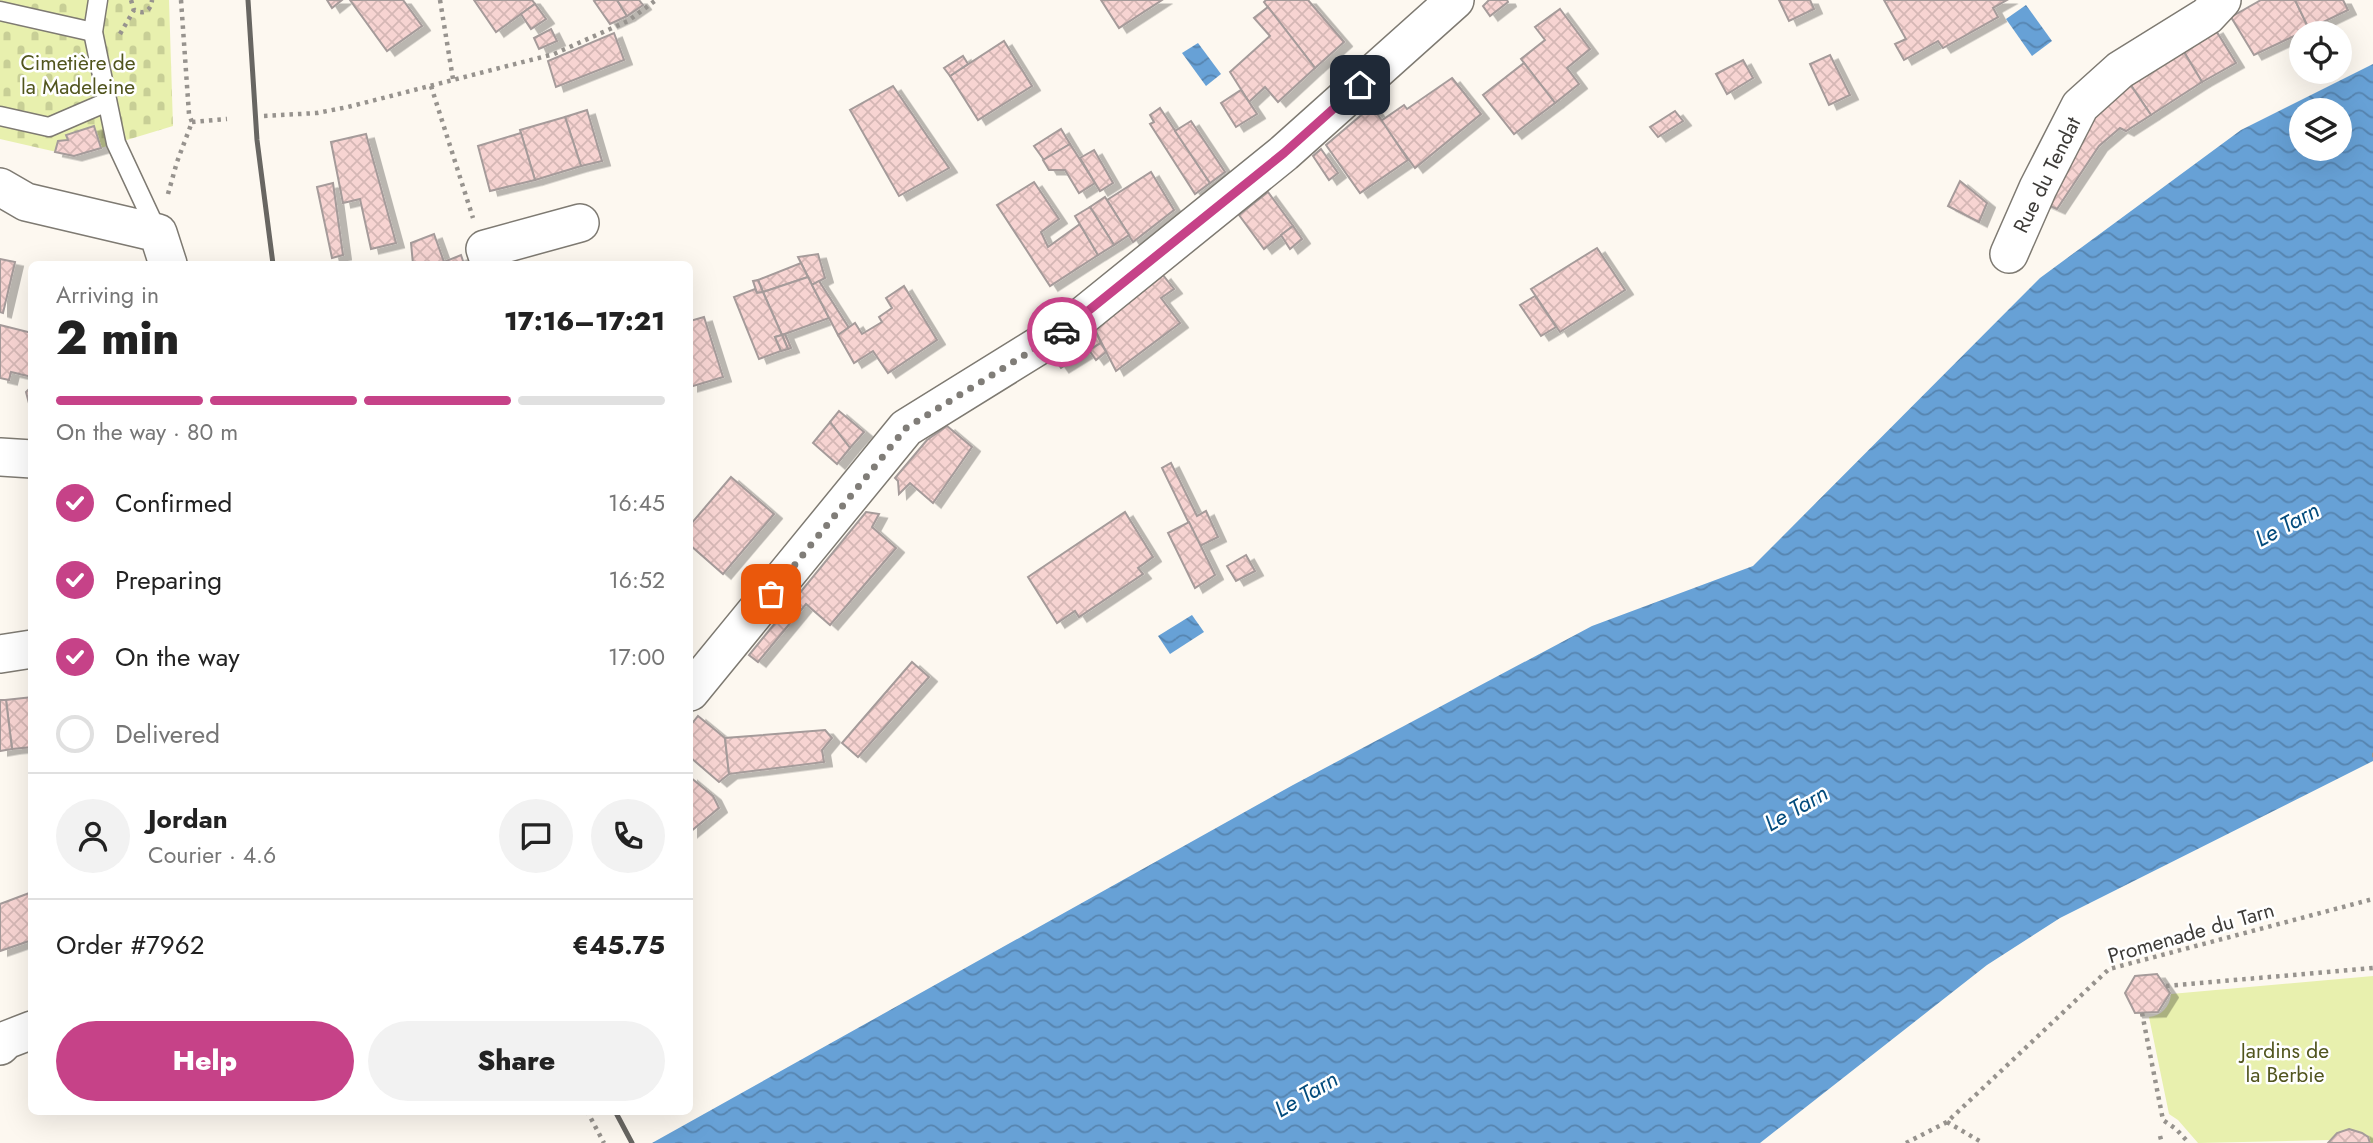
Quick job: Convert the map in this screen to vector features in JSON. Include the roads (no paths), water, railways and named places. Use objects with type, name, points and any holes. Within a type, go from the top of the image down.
[{"type":"street","points":[[693,688],[906,428],[1069,327],[1284,153],[1455,0]]},
{"type":"street","name":"Rue du Tendat","points":[[2009,254],[2038,188],[2080,106],[2120,69],[2207,16],[2222,0]]},
{"type":"street","points":[[0,187],[26,202],[163,249]]},
{"type":"street","points":[[487,256],[580,223]]},
{"type":"street","points":[[0,457],[28,459]]},
{"type":"street","points":[[0,654],[28,650]]},
{"type":"lane","points":[[98,0],[93,32],[116,143],[163,249]]},
{"type":"lane","points":[[0,11],[93,32]]},
{"type":"lane","points":[[0,116],[49,127],[107,102]]},
{"type":"water","points":[[2026,5],[2052,41],[2032,56],[2006,19]]},
{"type":"water","points":[[1198,43],[1221,74],[1206,86],[1182,53]]},
{"type":"water","name":"Le Tarn","points":[[2373,64],[2373,761],[2060,918],[1987,965],[1760,1143],[652,1143],[1293,785],[1592,626],[1753,566],[2040,278],[2241,130],[2289,106],[2289,161],[2352,161],[2352,98],[2305,98],[2333,84],[2352,84],[2352,74]]},
{"type":"water","points":[[1192,615],[1204,632],[1170,654],[1158,636]]},
{"type":"railway","points":[[248,0],[257,140],[273,261]]},
{"type":"railway","points":[[617,1115],[632,1143]]},
{"type":"park label","name":"Cimetière de la Madeleine","points":[[78,75]]},
{"type":"park label","name":"Jardins de la Berbie","points":[[2285,1063]]}]
